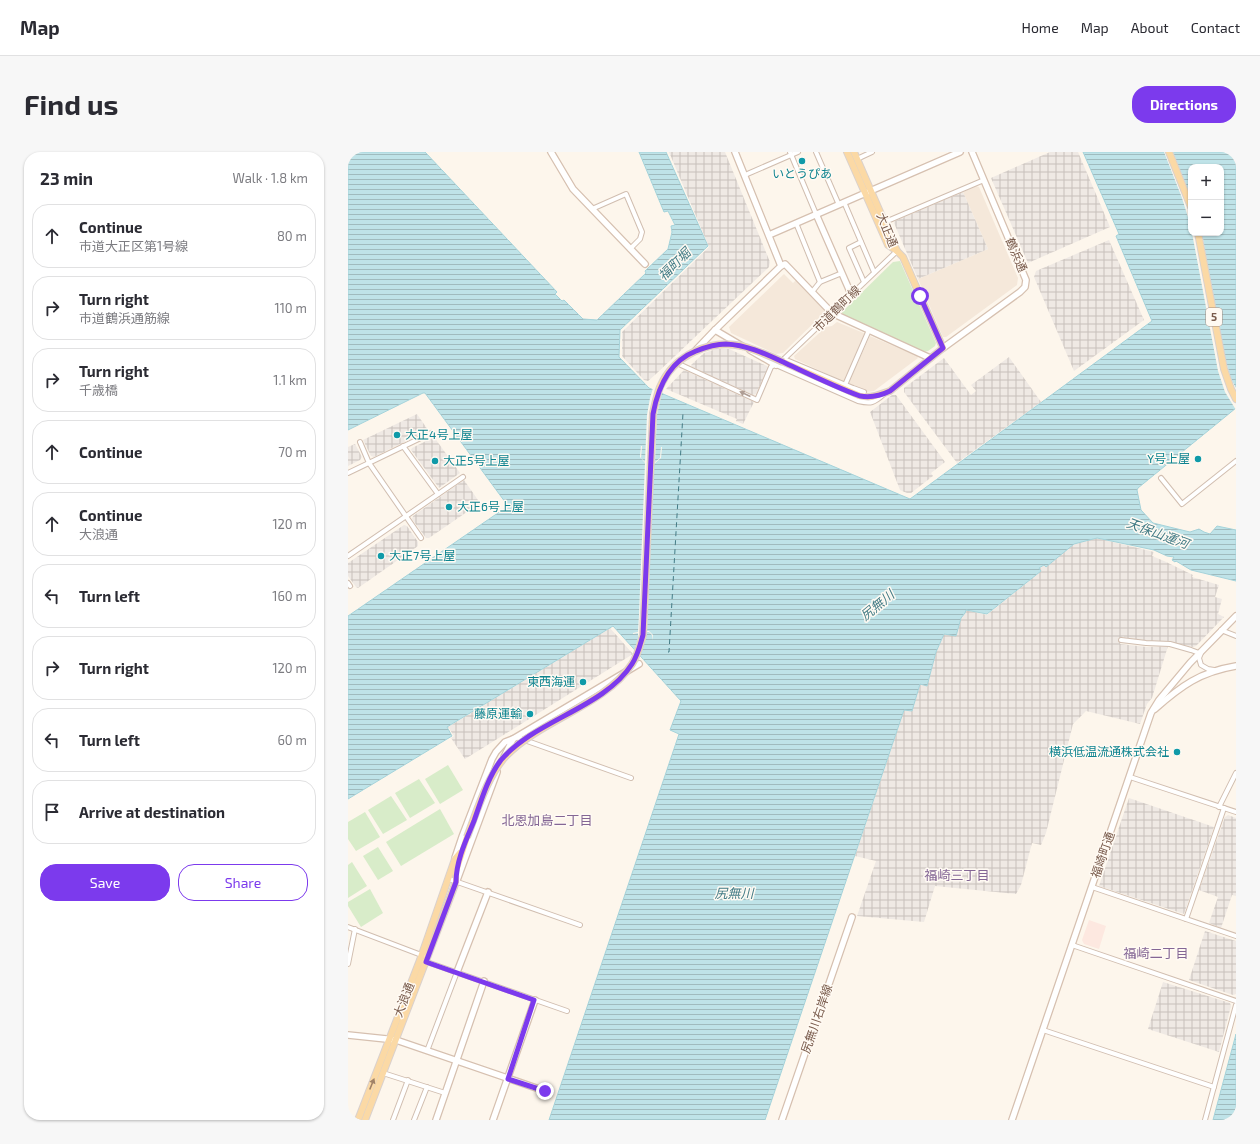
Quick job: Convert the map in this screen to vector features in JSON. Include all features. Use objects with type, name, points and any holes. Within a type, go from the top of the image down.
[{"type":"main road","name":"大正通","points":[[847,152],[884,222],[897,251]]},
{"type":"main road","name":"大正通","points":[[854,152],[888,245],[897,251]]},
{"type":"main road","points":[[1169,152],[1188,200]]},
{"type":"main road","name":"5","points":[[1199,236],[1224,369],[1227,381],[1236,399]]},
{"type":"main road","points":[[885,393],[943,348],[903,257],[897,251]]},
{"type":"main road","name":"大浪通","points":[[358,1120],[389,1039],[456,882],[456,871],[467,837],[492,776],[501,761],[514,748],[610,687],[628,670],[639,651],[643,635],[653,414],[660,386],[672,369],[684,357],[692,353],[710,346],[726,344],[741,346],[763,353],[852,393],[869,397],[885,393]]},
{"type":"main road","points":[[455,859],[463,849]]},
{"type":"main road","name":"大浪通","points":[[365,1120],[396,1040],[455,859]]},
{"type":"street","points":[[552,152],[573,189],[644,264]]},
{"type":"street","points":[[735,152],[781,266]]},
{"type":"street","points":[[745,175],[790,154],[798,152]]},
{"type":"street","points":[[816,152],[861,242],[874,272]]},
{"type":"street","points":[[857,159],[872,152]]},
{"type":"street","points":[[769,235],[960,152]]},
{"type":"street","name":"鶴浜通","points":[[943,348],[1025,287],[1026,280],[972,152]]},
{"type":"street","points":[[790,154],[851,294]]},
{"type":"street","points":[[884,222],[984,180]]},
{"type":"street","points":[[592,209],[626,194],[642,232],[640,239],[630,249]]},
{"type":"street","points":[[796,223],[820,282]]},
{"type":"street","points":[[861,242],[849,248],[864,282]]},
{"type":"street","name":"市道鶴町線","points":[[681,365],[757,400],[771,368],[784,359],[897,251]]},
{"type":"street","points":[[681,365],[715,330],[781,266],[785,264],[832,313],[930,358]]},
{"type":"street","points":[[812,292],[820,282],[842,273]]},
{"type":"street","points":[[715,330],[776,365],[858,401],[870,403],[875,402],[885,393]]},
{"type":"street","points":[[845,385],[869,330]]},
{"type":"street","points":[[784,359],[864,392]]},
{"type":"street","points":[[348,473],[431,433]]},
{"type":"street","points":[[360,442],[369,463],[421,538]]},
{"type":"street","points":[[404,446],[438,494]]},
{"type":"street","points":[[1161,478],[1182,504],[1236,461]]},
{"type":"street","points":[[348,556],[463,477]]},
{"type":"street","name":"福崎町通","points":[[1012,1120],[1151,713],[1159,700],[1201,651],[1236,616]]},
{"type":"street","points":[[1222,630],[1236,636]]},
{"type":"street","points":[[1121,640],[1146,644],[1170,644],[1191,650],[1201,651],[1199,658],[1201,665],[1208,669],[1216,670]]},
{"type":"street","points":[[455,859],[492,759],[505,742],[639,664]]},
{"type":"street","points":[[1151,713],[1179,688],[1187,683],[1207,673],[1236,666]]},
{"type":"street","points":[[456,882],[498,767],[514,738]]},
{"type":"street","points":[[514,738],[631,778]]},
{"type":"street","points":[[492,759],[498,767]]},
{"type":"street","points":[[1186,919],[1222,807],[1236,773]]},
{"type":"street","points":[[1130,777],[1236,812]]},
{"type":"street","points":[[449,879],[580,925]]},
{"type":"street","points":[[1092,887],[1236,936]]},
{"type":"street","points":[[427,1051],[488,892]]},
{"type":"street","name":"尻無川右岸線","points":[[782,1120],[852,918]]},
{"type":"street","points":[[348,927],[457,972],[568,1011]]},
{"type":"street","points":[[348,964],[355,929]]},
{"type":"street","points":[[1072,945],[1236,1001]]},
{"type":"street","points":[[436,1120],[484,981]]},
{"type":"street","points":[[493,1120],[534,1000]]},
{"type":"street","points":[[1205,1120],[1236,1006]]},
{"type":"street","points":[[1043,1030],[1214,1087]]},
{"type":"street","points":[[348,1035],[396,1040],[545,1091]]},
{"type":"street","points":[[383,1073],[445,1093]]},
{"type":"street","points":[[393,1120],[408,1080]]},
{"type":"street","points":[[414,1120],[427,1087]]},
{"type":"shaded area","points":[[669,152],[725,152],[770,262],[769,267],[648,381],[644,380],[622,356],[622,332],[709,247]]},
{"type":"shaded area","points":[[1050,152],[1078,152],[1110,227],[1028,263],[991,178]]},
{"type":"shaded area","points":[[976,186],[979,187],[1018,278],[1017,285],[946,337],[943,337],[918,279],[988,249],[963,192]]},
{"type":"shaded area","points":[[963,192],[988,249],[918,279],[894,223],[895,221]]},
{"type":"shaded area","points":[[1109,240],[1144,320],[1074,371],[1034,277],[1036,271]]},
{"type":"shaded area","points":[[784,274],[793,283],[796,280],[824,310],[824,313],[783,353],[776,354],[731,333],[729,327]]},
{"type":"shaded area","points":[[837,322],[866,334],[844,382],[795,359],[794,356],[826,327],[832,326]]},
{"type":"shaded area","points":[[870,336],[917,356],[918,358],[874,391],[867,392],[848,384]]},
{"type":"shaded area","points":[[716,349],[729,349],[767,366],[768,369],[756,394],[753,395],[692,367],[691,365],[704,353]]},
{"type":"shaded area","points":[[1009,357],[1041,402],[957,463],[904,392],[904,388],[944,358],[971,395],[976,391],[971,385]]},
{"type":"shaded area","points":[[684,370],[754,402],[743,424],[736,421],[737,419],[666,389]]},
{"type":"shaded area","points":[[892,395],[896,395],[945,462],[931,473],[933,476],[911,493],[900,490],[870,412]]},
{"type":"shaded area","name":"大正4号上屋","points":[[417,414],[428,430],[374,457],[371,456],[363,440]]},
{"type":"shaded area","name":"大正5号上屋","points":[[434,437],[460,473],[439,488],[411,450],[412,448]]},
{"type":"shaded area","points":[[355,444],[362,457],[360,460],[348,466],[348,447]]},
{"type":"shaded area","name":"大正6号上屋","points":[[464,480],[480,503],[429,538],[426,538],[412,519],[413,516]]},
{"type":"shaded area","points":[[404,525],[407,526],[418,542],[418,546],[358,588],[356,587],[348,576],[348,563]]},
{"type":"shaded area","points":[[1097,538],[1154,552],[1152,556],[1193,575],[1192,577],[1219,585],[1215,597],[1222,599],[1218,614],[1224,617],[1196,646],[1193,647],[1170,642],[1124,638],[1123,636],[1120,644],[1147,647],[1168,646],[1152,698],[1147,704],[1140,724],[1086,711],[1073,724],[1046,833],[1041,845],[1032,843],[1021,885],[1016,894],[935,886],[924,922],[857,916],[876,861],[855,856],[904,710],[912,711],[920,683],[927,686],[936,652],[944,634],[956,636],[961,618],[966,610],[987,615],[1041,571],[1039,569],[1044,565],[1046,567],[1074,544]]},
{"type":"shaded area","points":[[610,628],[633,654],[465,759],[451,738],[454,736],[448,727]]},
{"type":"shaded area","points":[[1129,798],[1214,827],[1184,914],[1099,886]]},
{"type":"shaded area","points":[[1228,815],[1236,818],[1236,896],[1232,895],[1221,928],[1209,923],[1218,897],[1199,890],[1225,817]]},
{"type":"shaded area","points":[[1089,920],[1106,926],[1099,949],[1084,944],[1082,940]]},
{"type":"shaded area","points":[[1205,931],[1236,941],[1236,994],[1233,995],[1189,980]]},
{"type":"shaded area","points":[[1163,982],[1230,1003],[1231,1006],[1219,1052],[1148,1029]]},
{"type":"green space","points":[[900,261],[936,343],[935,346],[928,351],[924,352],[843,315],[842,312],[893,262]]},
{"type":"green space","points":[[448,765],[463,790],[440,804],[425,779]]},
{"type":"green space","points":[[419,779],[435,803],[410,818],[395,793]]},
{"type":"green space","points":[[391,796],[407,820],[383,834],[368,810]]},
{"type":"green space","points":[[440,809],[454,834],[401,866],[386,842]]},
{"type":"green space","points":[[365,812],[380,837],[356,851],[348,839],[348,822]]},
{"type":"green space","points":[[378,847],[393,871],[378,880],[363,856]]},
{"type":"green space","points":[[352,862],[367,886],[348,898],[348,865]]},
{"type":"green space","points":[[370,889],[383,913],[361,927],[348,906],[348,902]]},
{"type":"water","points":[[348,152],[425,152],[557,292],[555,294],[562,301],[564,300],[583,319],[597,320],[646,273],[645,271],[668,249],[672,232],[671,226],[675,225],[668,211],[664,212],[639,152],[666,152],[708,246],[620,330],[619,357],[649,388],[910,499],[1152,321],[1116,236],[1119,234],[1083,152],[1236,152],[1236,408],[1137,490],[1141,510],[1153,523],[1190,532],[1199,529],[1210,534],[1217,526],[1236,530],[1236,581],[1191,570],[1172,560],[1174,557],[1167,556],[1154,550],[1097,538],[1074,544],[1046,567],[1044,565],[1039,568],[1041,571],[987,614],[966,610],[961,618],[956,636],[944,634],[936,652],[927,686],[920,684],[912,711],[904,710],[765,1120],[549,1120],[679,734],[670,730],[681,701],[613,626],[447,727],[452,736],[348,799],[348,616],[508,506],[425,393],[348,430]]},
{"type":"water","points":[[1236,1034],[1236,1120],[1213,1120]]},
{"type":"pier","points":[[1164,152],[1173,152],[1188,190],[1188,217]]},
{"type":"pier","points":[[1193,236],[1202,236],[1203,239],[1224,354],[1231,379],[1236,388],[1236,410],[1225,392],[1218,371]]},
{"type":"pier","points":[[653,388],[662,392],[657,415],[655,462],[660,458],[662,447],[661,458],[654,464],[647,631],[653,635],[653,640],[652,635],[647,632],[639,657],[634,652],[638,633],[633,633],[638,632],[639,615],[645,463],[640,457],[642,446],[641,458],[645,462],[647,415]]},
{"type":"ferry route","points":[[668,652],[683,413]]},
{"type":"place","name":"いとうぴあ","points":[[802,161]]},
{"type":"place","name":"大正4号上屋","points":[[397,435]]},
{"type":"place","name":"Y号上屋","points":[[1198,459]]},
{"type":"place","name":"大正5号上屋","points":[[435,461]]},
{"type":"place","name":"大正6号上屋","points":[[449,507]]},
{"type":"place","name":"大正7号上屋","points":[[381,556]]},
{"type":"place","name":"東西海運","points":[[583,682]]},
{"type":"place","name":"藤原運輸","points":[[530,714]]},
{"type":"place","name":"横浜低温流通株式会社","points":[[1177,752]]},
{"type":"district","name":"北恩加島二丁目","points":[[547,820]]},
{"type":"district","name":"福崎三丁目","points":[[957,875]]},
{"type":"district","name":"福崎二丁目","points":[[1156,953]]},
{"type":"route","points":[[545,1091],[508,1079],[534,1000],[484,981],[426,962],[456,882],[456,871],[467,837],[496,768],[507,754],[522,742],[613,685],[628,670],[639,651],[643,635],[653,414],[660,386],[672,369],[684,357],[710,346],[726,344],[741,346],[763,353],[860,396],[869,397],[880,395],[890,391],[943,348],[920,296]]},
{"type":"water label","name":"福町堀","points":[[674,264]]},
{"type":"water label","name":"天保山運河","points":[[1158,533]]},
{"type":"water label","name":"尻無川","points":[[877,605]]},
{"type":"water label","name":"尻無川","points":[[734,893]]}]
